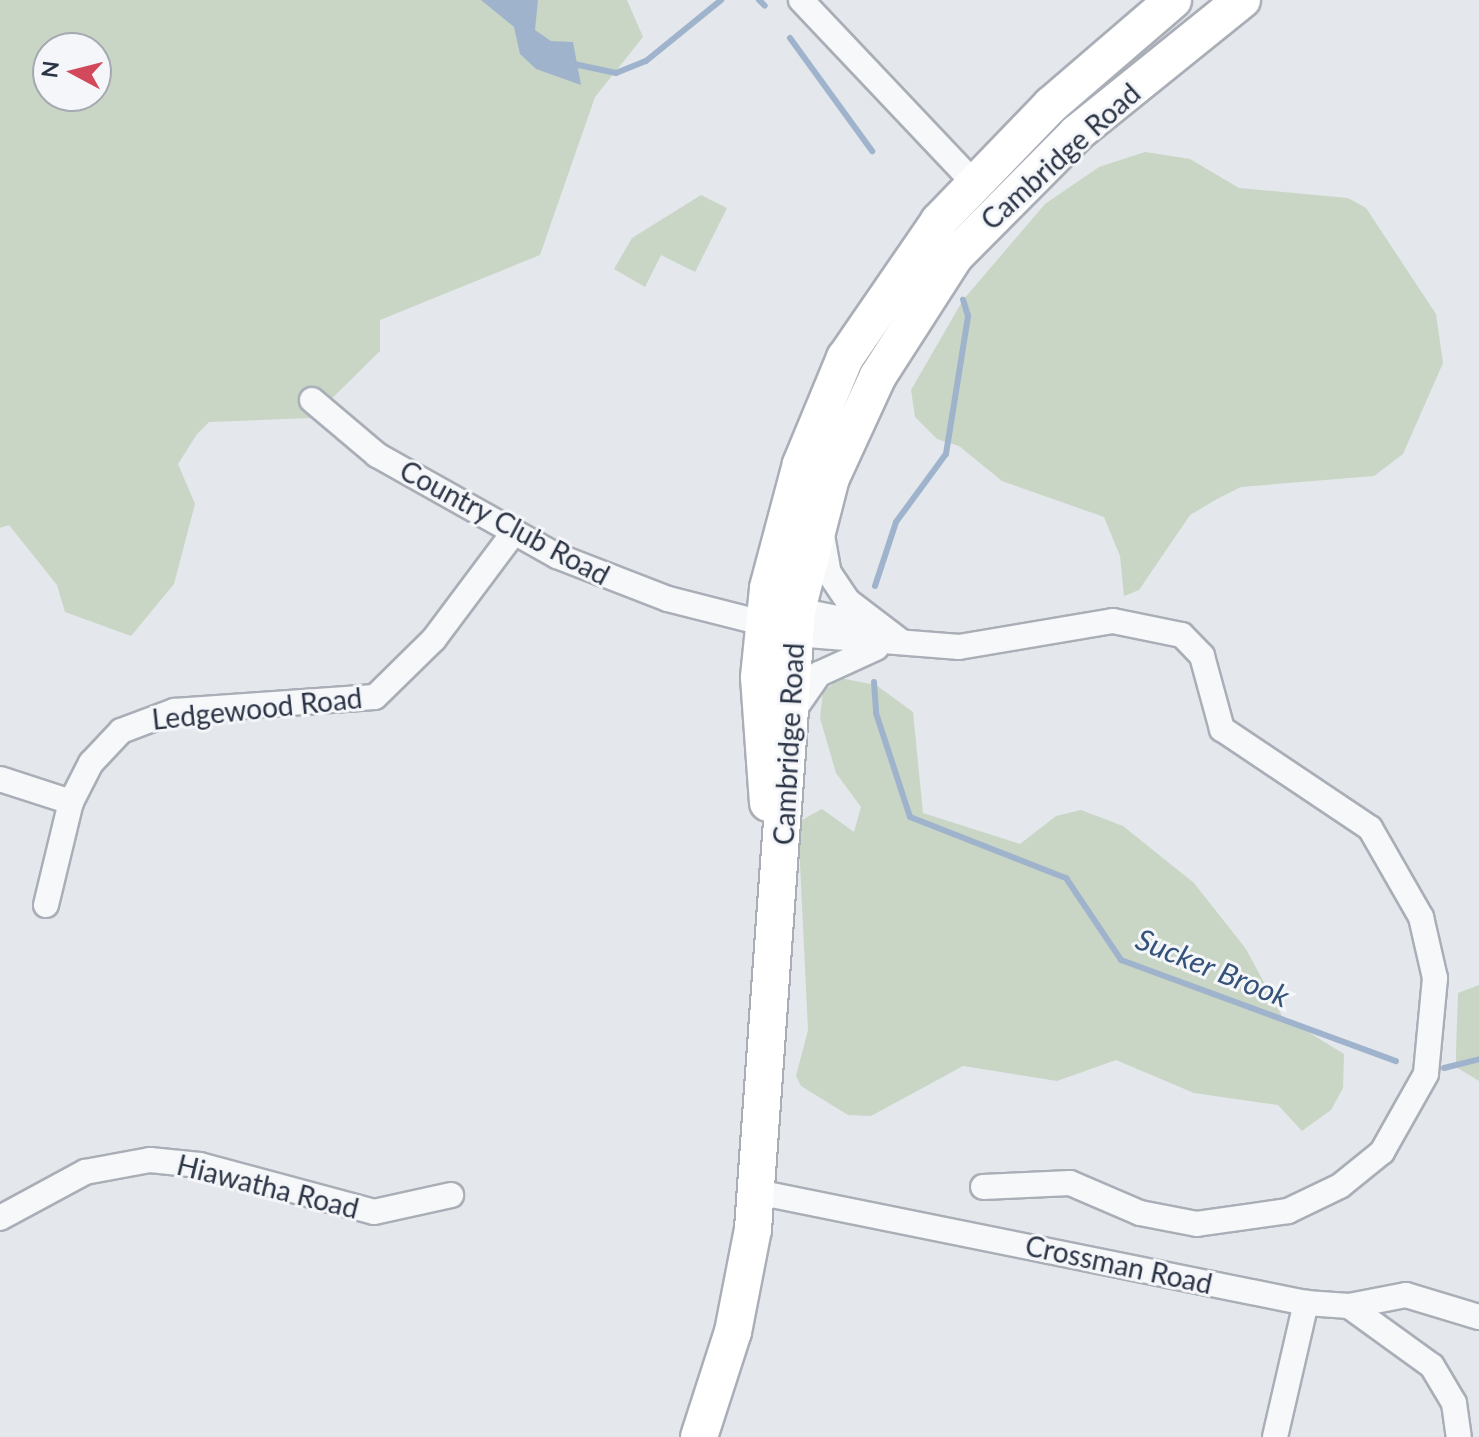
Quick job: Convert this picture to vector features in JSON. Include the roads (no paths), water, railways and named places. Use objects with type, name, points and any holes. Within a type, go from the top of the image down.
[{"type":"highway","name":"Cambridge Road","points":[[778,888],[761,733],[784,622],[831,478],[878,376],[955,256],[1033,173],[1242,0]]},
{"type":"highway","name":"Cambridge Road","points":[[699,1437],[736,1320],[757,1192],[789,723],[779,538],[829,391],[898,274],[975,184],[1051,105],[1164,8]]},
{"type":"highway","points":[[1164,8],[1185,47]]},
{"type":"street","points":[[801,0],[975,184]]},
{"type":"street","name":"Country Club Road","points":[[312,400],[377,455],[514,532],[632,587],[784,622]]},
{"type":"street","points":[[831,478],[823,559],[848,601],[875,625],[899,640]]},
{"type":"street","name":"Ledgewood Road","points":[[46,905],[71,802],[104,745],[152,715],[379,694],[434,639],[514,532]]},
{"type":"street","points":[[784,622],[899,640],[982,645],[1113,621],[1182,635],[1202,656],[1210,707],[1227,736],[1370,828],[1409,888],[1431,950],[1433,1029],[1418,1098],[1382,1152],[1313,1201],[1246,1221],[1181,1223],[1070,1183],[983,1187]]},
{"type":"street","points":[[784,622],[875,625]]},
{"type":"street","points":[[789,723],[819,674],[899,640]]},
{"type":"street","points":[[0,779],[71,802]]},
{"type":"street","name":"Hiawatha Road","points":[[0,1218],[67,1179],[140,1160],[200,1165],[374,1212],[451,1195]]},
{"type":"street","name":"Crossman Road","points":[[757,1192],[1306,1303],[1349,1306],[1406,1295],[1479,1317]]},
{"type":"street","points":[[1275,1437],[1306,1303]]},
{"type":"street","points":[[1349,1306],[1432,1366],[1454,1403],[1459,1437]]},
{"type":"water","points":[[481,0],[538,0],[535,30],[551,41],[573,42],[581,85],[536,69],[520,54],[514,27]]},
{"type":"waterway","name":"Sucker Brook","points":[[574,64],[616,73],[646,61],[721,0]]},
{"type":"waterway","name":"Sucker Brook","points":[[759,0],[765,6]]},
{"type":"waterway","name":"Sucker Brook","points":[[790,38],[872,151]]},
{"type":"waterway","name":"Sucker Brook","points":[[875,586],[896,522],[946,454],[968,316],[963,300]]},
{"type":"waterway","name":"Sucker Brook","points":[[874,682],[876,713],[910,817],[1066,878],[1121,960],[1396,1061]]},
{"type":"waterway","name":"Sucker Brook","points":[[1444,1068],[1479,1059]]}]
